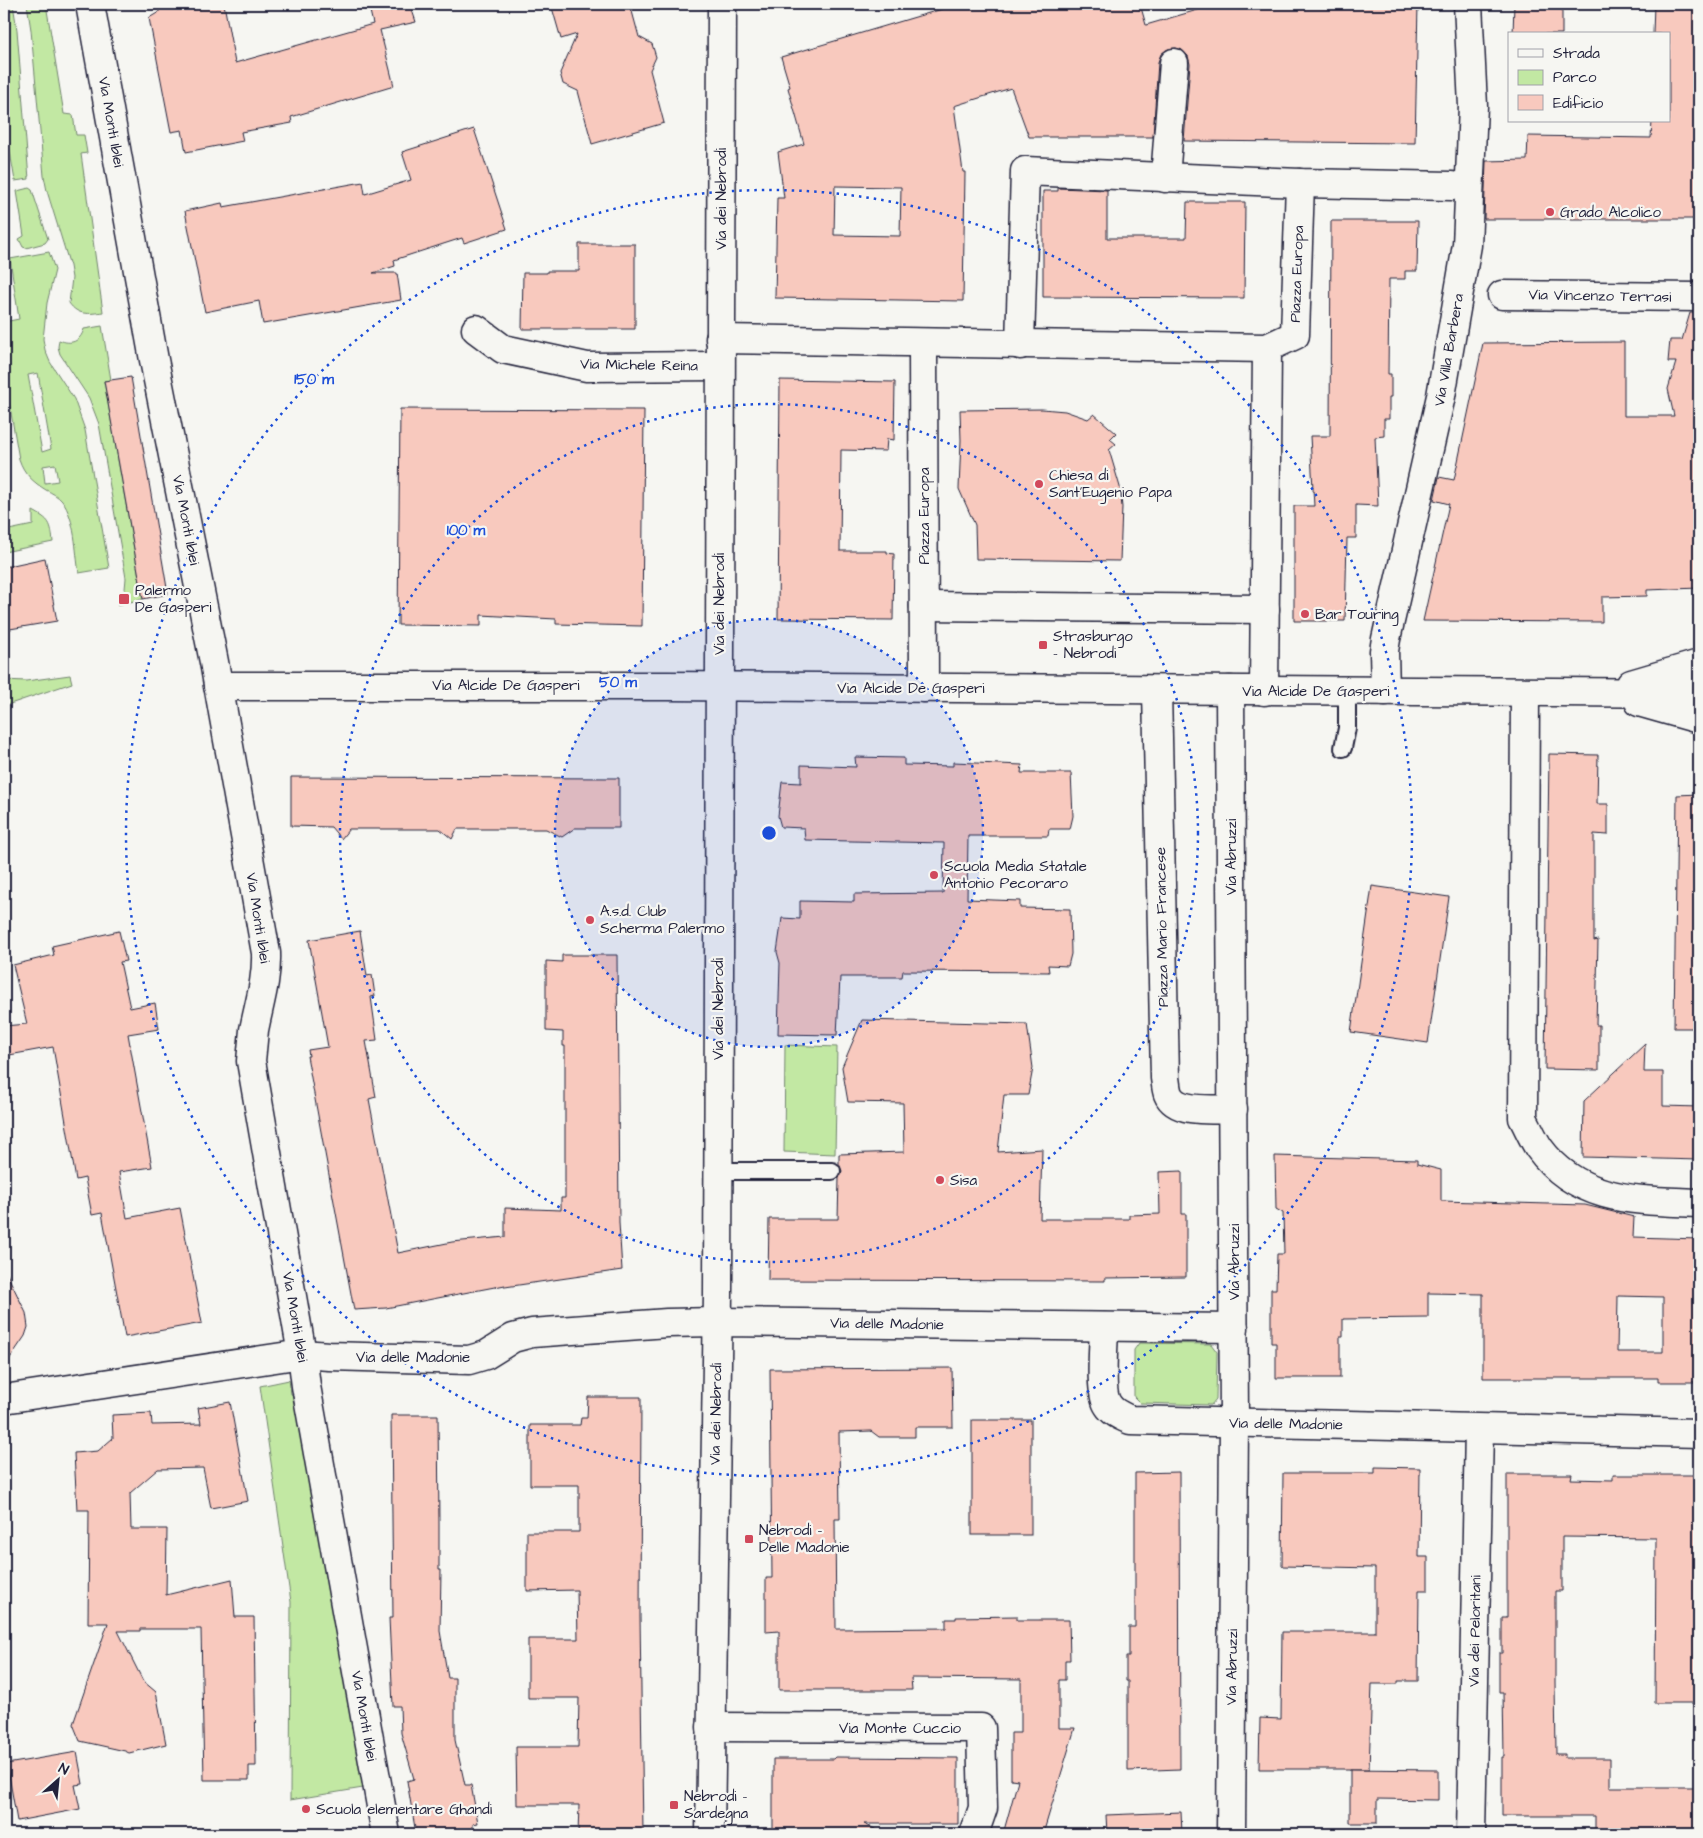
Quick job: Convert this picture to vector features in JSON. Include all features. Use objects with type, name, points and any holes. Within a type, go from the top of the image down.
[{"type":"street","name":"Via Monti Iblei","points":[[90,4],[154,360],[218,686],[266,953],[266,970],[254,1031],[251,1061],[342,1596],[386,1834]]},
{"type":"street","name":"Via dei Nebrodi","points":[[710,1834],[718,1171],[722,4]]},
{"type":"street","name":"Via Villa Barbera","points":[[1385,691],[1384,651],[1386,640],[1441,396],[1467,245],[1473,106],[1468,4]]},
{"type":"street","points":[[1165,178],[1174,63]]},
{"type":"street","points":[[1020,345],[1025,172],[1452,186]]},
{"type":"street","name":"Piazza Europa","points":[[720,339],[1268,348],[1295,335],[1300,182]]},
{"type":"street","name":"Via Vincenzo Terrasi","points":[[1502,294],[1699,297]]},
{"type":"street","name":"Via Michele Reina","points":[[476,329],[503,349],[587,368],[720,366]]},
{"type":"street","name":"Piazza Europa","points":[[923,343],[924,688]]},
{"type":"street","points":[[1264,691],[1268,348]]},
{"type":"street","points":[[924,606],[1264,609]]},
{"type":"street","name":"Via Alcide De Gasperi","points":[[1604,693],[1699,664]]},
{"type":"street","name":"Via Alcide De Gasperi","points":[[218,686],[1699,693]]},
{"type":"street","name":"Piazza Mario Francese","points":[[1157,690],[1165,1078],[1168,1095],[1177,1104],[1193,1109],[1233,1110]]},
{"type":"street","name":"Via Abruzzi","points":[[1230,690],[1234,1328],[1230,1834]]},
{"type":"street","points":[[1525,692],[1522,1118],[1539,1148],[1565,1174],[1602,1194],[1637,1200],[1699,1203]]},
{"type":"street","name":"Via Alcide De Gasperi","points":[[1604,693],[1699,719]]},
{"type":"street","name":"Via delle Madonie","points":[[4,1398],[302,1354],[469,1360],[486,1355],[513,1338],[532,1333],[667,1323],[1104,1327],[1103,1392],[1107,1404],[1116,1414],[1130,1420],[1699,1433]]},
{"type":"street","points":[[1104,1327],[1234,1328]]},
{"type":"street","name":"Via dei Peloritani","points":[[1471,1834],[1479,1429]]},
{"type":"street","name":"Via Monte Cuccio","points":[[711,1727],[981,1728],[983,1808],[974,1834]]},
{"type":"lane","points":[[1343,748],[1348,728],[1347,691]]},
{"type":"lane","points":[[718,1171],[832,1171]]},
{"type":"green space","points":[[4,4],[13,4],[17,30],[29,179],[15,181],[4,117]]},
{"type":"green space","points":[[27,4],[46,4],[64,114],[73,115],[76,135],[84,135],[87,153],[81,154],[103,312],[80,312],[69,303],[72,278],[70,266],[44,176]]},
{"type":"green space","points":[[29,188],[32,190],[48,239],[45,243],[26,248],[23,247],[19,239],[24,236],[17,191]]},
{"type":"green space","points":[[49,252],[55,270],[47,303],[43,339],[50,362],[74,399],[85,430],[109,568],[79,573],[74,536],[67,509],[59,498],[29,477],[19,459],[4,373],[4,322],[19,319],[10,259]],"holes":[[[38,373],[51,449],[42,452],[28,375]],[[55,464],[58,481],[45,483],[43,466]]]},
{"type":"green space","points":[[102,326],[111,380],[104,381],[143,599],[117,605],[125,589],[126,578],[99,424],[89,398],[60,354],[58,347],[59,340],[71,342],[80,337],[84,329]]},
{"type":"green space","points":[[33,511],[49,523],[53,542],[4,552],[4,531],[33,525]]},
{"type":"green space","points":[[70,675],[72,683],[4,706],[4,680],[26,681]]},
{"type":"green space","points":[[785,1045],[837,1047],[835,1154],[784,1152]]},
{"type":"green space","points":[[1139,1343],[1211,1344],[1217,1352],[1216,1399],[1211,1405],[1140,1403],[1134,1397],[1134,1350]]},
{"type":"green space","points":[[289,1380],[291,1394],[297,1396],[369,1787],[290,1800],[291,1602],[260,1386]]},
{"type":"building","points":[[158,4],[224,4],[235,63],[373,24],[370,11],[391,4],[410,4],[416,22],[380,30],[394,86],[291,117],[292,123],[241,132],[243,141],[186,152],[182,130],[171,132],[149,18],[159,12]]},
{"type":"building","points":[[551,4],[630,4],[639,37],[652,44],[656,57],[650,70],[664,123],[592,144],[578,91],[563,84],[560,73],[577,34],[561,39]]},
{"type":"building","points":[[959,4],[1140,4],[1146,25],[1218,4],[1418,4],[1415,143],[1184,141],[1190,64],[1188,56],[1182,50],[1176,48],[1168,49],[1161,54],[1158,62],[1153,137],[1029,137],[1011,88],[954,106],[963,172],[965,172],[963,301],[775,298],[777,198],[784,198],[778,152],[804,144],[781,57]],"holes":[[[835,186],[901,187],[900,236],[834,235]]]},
{"type":"building","points":[[1514,4],[1562,4],[1562,32],[1513,32]]},
{"type":"building","points":[[1654,4],[1699,4],[1699,219],[1484,219],[1486,161],[1527,160],[1528,136],[1651,138],[1652,122],[1670,122],[1670,32],[1653,32]]},
{"type":"building","points":[[474,129],[507,229],[464,243],[462,238],[394,260],[395,266],[373,273],[397,273],[401,300],[263,324],[259,301],[205,312],[185,211],[222,203],[223,207],[363,182],[365,194],[411,180],[402,152]]},
{"type":"building","points":[[1058,188],[1107,190],[1107,238],[1186,238],[1187,202],[1245,202],[1244,298],[1043,297],[1043,191],[1058,191]]},
{"type":"building","points":[[1331,221],[1418,221],[1417,271],[1405,271],[1405,279],[1389,279],[1388,374],[1391,374],[1391,397],[1389,397],[1389,419],[1384,419],[1384,436],[1375,437],[1378,506],[1356,505],[1356,538],[1347,538],[1345,621],[1294,621],[1294,506],[1314,506],[1310,436],[1330,436]]},
{"type":"building","points":[[579,244],[635,244],[635,329],[522,329],[523,273],[579,271]]},
{"type":"building","points":[[1690,313],[1699,313],[1699,588],[1647,590],[1647,596],[1602,597],[1602,622],[1423,621],[1449,504],[1434,500],[1439,477],[1454,480],[1483,343],[1624,342],[1624,416],[1674,416],[1668,389],[1676,362],[1668,362],[1670,340],[1682,340]]},
{"type":"building","points":[[131,377],[168,594],[143,599],[104,381]]},
{"type":"building","points":[[780,380],[895,382],[894,440],[887,439],[886,451],[841,450],[840,551],[887,551],[887,553],[894,554],[893,620],[778,619]]},
{"type":"building","points":[[400,409],[644,410],[642,626],[556,624],[556,619],[481,615],[481,626],[398,625]]},
{"type":"building","name":"Chiesa di Sant'Eugenio Papa","points":[[1042,409],[1065,411],[1088,419],[1094,414],[1116,433],[1110,439],[1116,444],[1109,450],[1120,487],[1122,507],[1120,561],[976,559],[975,525],[959,489],[960,410]]},
{"type":"building","points":[[45,558],[57,621],[4,630],[4,567]]},
{"type":"building","points":[[1549,754],[1598,755],[1597,804],[1608,804],[1608,835],[1594,834],[1594,941],[1598,940],[1596,1025],[1599,1025],[1599,1070],[1545,1069]]},
{"type":"building","points":[[855,757],[904,758],[904,765],[953,766],[953,762],[1022,765],[1021,773],[1071,773],[1073,816],[1070,829],[1049,829],[1048,836],[968,836],[967,899],[1020,901],[1020,908],[1070,909],[1071,954],[1068,966],[1048,965],[1049,972],[903,971],[902,977],[840,977],[837,1035],[778,1034],[780,963],[777,952],[782,918],[800,919],[800,901],[854,902],[854,894],[943,893],[944,843],[805,840],[804,828],[781,827],[778,816],[782,782],[801,783],[801,765],[856,767]]},
{"type":"building","points":[[291,777],[619,778],[619,828],[575,828],[562,837],[546,829],[457,829],[452,839],[440,829],[349,829],[341,839],[331,827],[291,826]]},
{"type":"building","points":[[1699,794],[1699,1028],[1674,1028],[1677,795]]},
{"type":"building","points":[[1372,886],[1449,897],[1428,1043],[1351,1032]]},
{"type":"building","points":[[119,931],[126,961],[120,962],[130,1008],[155,1003],[159,1029],[128,1034],[152,1167],[119,1172],[127,1218],[180,1208],[202,1323],[125,1337],[102,1213],[92,1215],[85,1178],[76,1180],[53,1047],[4,1056],[4,1026],[27,1024],[13,965],[54,955],[52,946]]},
{"type":"building","points":[[360,931],[367,976],[372,975],[375,996],[371,997],[377,1040],[366,1041],[376,1097],[369,1099],[398,1253],[452,1242],[505,1237],[505,1208],[561,1210],[561,1198],[565,1198],[565,1046],[563,1046],[563,1032],[546,1031],[546,961],[562,962],[562,955],[617,955],[619,1223],[622,1270],[505,1287],[505,1285],[386,1308],[354,1310],[307,1056],[309,1056],[308,1050],[328,1047],[309,940]]},
{"type":"building","points":[[862,1020],[1027,1024],[1033,1068],[1028,1095],[1004,1095],[998,1152],[1042,1149],[1040,1219],[1129,1219],[1129,1215],[1160,1214],[1159,1172],[1182,1171],[1182,1214],[1186,1214],[1186,1277],[1105,1278],[1105,1281],[768,1280],[769,1219],[838,1219],[839,1178],[842,1171],[839,1164],[839,1154],[904,1152],[903,1103],[848,1102],[842,1067]]},
{"type":"building","points":[[1645,1044],[1644,1072],[1663,1072],[1663,1106],[1699,1107],[1699,1160],[1583,1157],[1584,1101]]},
{"type":"building","points":[[1275,1156],[1417,1160],[1417,1164],[1441,1170],[1441,1201],[1585,1205],[1634,1217],[1633,1237],[1699,1239],[1699,1382],[1658,1382],[1658,1378],[1483,1378],[1483,1294],[1428,1293],[1428,1318],[1343,1319],[1343,1337],[1340,1337],[1340,1378],[1276,1378],[1276,1343],[1271,1343],[1271,1289],[1276,1289],[1277,1254],[1284,1254],[1283,1213],[1276,1209]],"holes":[[[1618,1296],[1663,1297],[1663,1352],[1617,1352]]]},
{"type":"building","points":[[4,1268],[26,1313],[28,1327],[25,1336],[4,1367]]},
{"type":"building","points":[[952,1368],[953,1427],[915,1427],[915,1437],[879,1437],[871,1431],[839,1432],[840,1519],[835,1519],[836,1629],[946,1628],[946,1619],[956,1619],[956,1617],[1017,1616],[1017,1620],[1069,1620],[1070,1660],[1065,1660],[1065,1680],[1059,1680],[1059,1728],[1075,1728],[1043,1834],[1003,1834],[1018,1780],[1011,1779],[1011,1733],[1021,1733],[1021,1679],[911,1678],[912,1690],[779,1690],[779,1631],[766,1632],[766,1578],[772,1578],[770,1369]]},
{"type":"building","points":[[588,1397],[641,1397],[640,1617],[643,1834],[578,1834],[579,1805],[517,1805],[516,1747],[578,1747],[579,1698],[528,1698],[528,1639],[578,1639],[577,1590],[527,1591],[527,1532],[579,1532],[579,1485],[530,1485],[530,1425],[580,1425],[581,1418],[587,1418]]},
{"type":"building","points":[[230,1402],[248,1501],[211,1508],[203,1468],[158,1469],[130,1493],[131,1529],[167,1529],[166,1595],[232,1579],[235,1617],[254,1617],[256,1766],[249,1766],[249,1780],[204,1780],[201,1629],[118,1631],[143,1681],[156,1692],[166,1744],[129,1753],[80,1741],[73,1724],[108,1623],[88,1623],[89,1510],[77,1510],[74,1453],[98,1451],[113,1438],[112,1415],[151,1413],[152,1425],[201,1424],[198,1408]]},
{"type":"building","points":[[391,1415],[438,1415],[439,1570],[441,1570],[440,1631],[448,1678],[455,1678],[455,1740],[465,1785],[471,1785],[478,1823],[473,1824],[473,1834],[416,1834],[407,1781],[414,1779],[401,1733],[400,1706],[393,1706],[389,1618],[393,1618]]},
{"type":"building","points":[[972,1420],[1031,1420],[1031,1535],[972,1535]]},
{"type":"building","points":[[1375,1467],[1420,1468],[1419,1557],[1428,1557],[1428,1590],[1419,1590],[1418,1681],[1398,1681],[1398,1684],[1372,1684],[1369,1769],[1259,1769],[1260,1718],[1281,1719],[1282,1632],[1375,1632],[1375,1568],[1282,1566],[1283,1473],[1375,1473]]},
{"type":"building","points":[[1179,1472],[1180,1769],[1128,1771],[1128,1681],[1126,1681],[1126,1657],[1129,1657],[1129,1627],[1135,1627],[1135,1473]]},
{"type":"building","points":[[1507,1474],[1572,1474],[1571,1479],[1613,1480],[1613,1475],[1699,1475],[1699,1703],[1655,1703],[1656,1538],[1562,1537],[1562,1591],[1555,1591],[1555,1683],[1556,1754],[1565,1754],[1565,1758],[1610,1758],[1610,1787],[1699,1787],[1699,1834],[1599,1834],[1599,1832],[1595,1832],[1595,1816],[1502,1816],[1502,1757],[1504,1757],[1503,1692],[1499,1692],[1499,1653],[1502,1653],[1502,1618],[1507,1618]]},
{"type":"building","points":[[77,1752],[83,1784],[75,1785],[80,1809],[17,1821],[7,1764]]},
{"type":"building","points":[[836,1757],[958,1758],[958,1824],[864,1824],[886,1834],[773,1834],[773,1759],[834,1759]]},
{"type":"building","points":[[1350,1769],[1438,1770],[1438,1800],[1377,1799],[1377,1823],[1350,1823]]},
{"type":"building","points":[[1181,1812],[1182,1834],[1107,1834],[1106,1815]]},
{"type":"place","name":"Grado Alcolico","points":[[1550,212]]},
{"type":"place","name":"Chiesa di Sant'Eugenio Papa","points":[[1039,484]]},
{"type":"place","name":"Palermo De Gasperi","points":[[124,599]]},
{"type":"place","name":"Bar Touring","points":[[1305,614]]},
{"type":"place","name":"Strasburgo - Nebrodi","points":[[1043,645]]},
{"type":"place","name":"Scuola Media Statale Antonio Pecoraro","points":[[934,875]]},
{"type":"place","name":"A.s.d. Club Scherma Palermo","points":[[590,920]]},
{"type":"place","name":"Sisa","points":[[940,1180]]},
{"type":"place","name":"Nebrodi - Delle Madonie","points":[[749,1539]]},
{"type":"place","name":"Nebrodi - Sardegna","points":[[674,1805]]},
{"type":"place","name":"Scuola elementare Ghandi","points":[[306,1809]]}]
